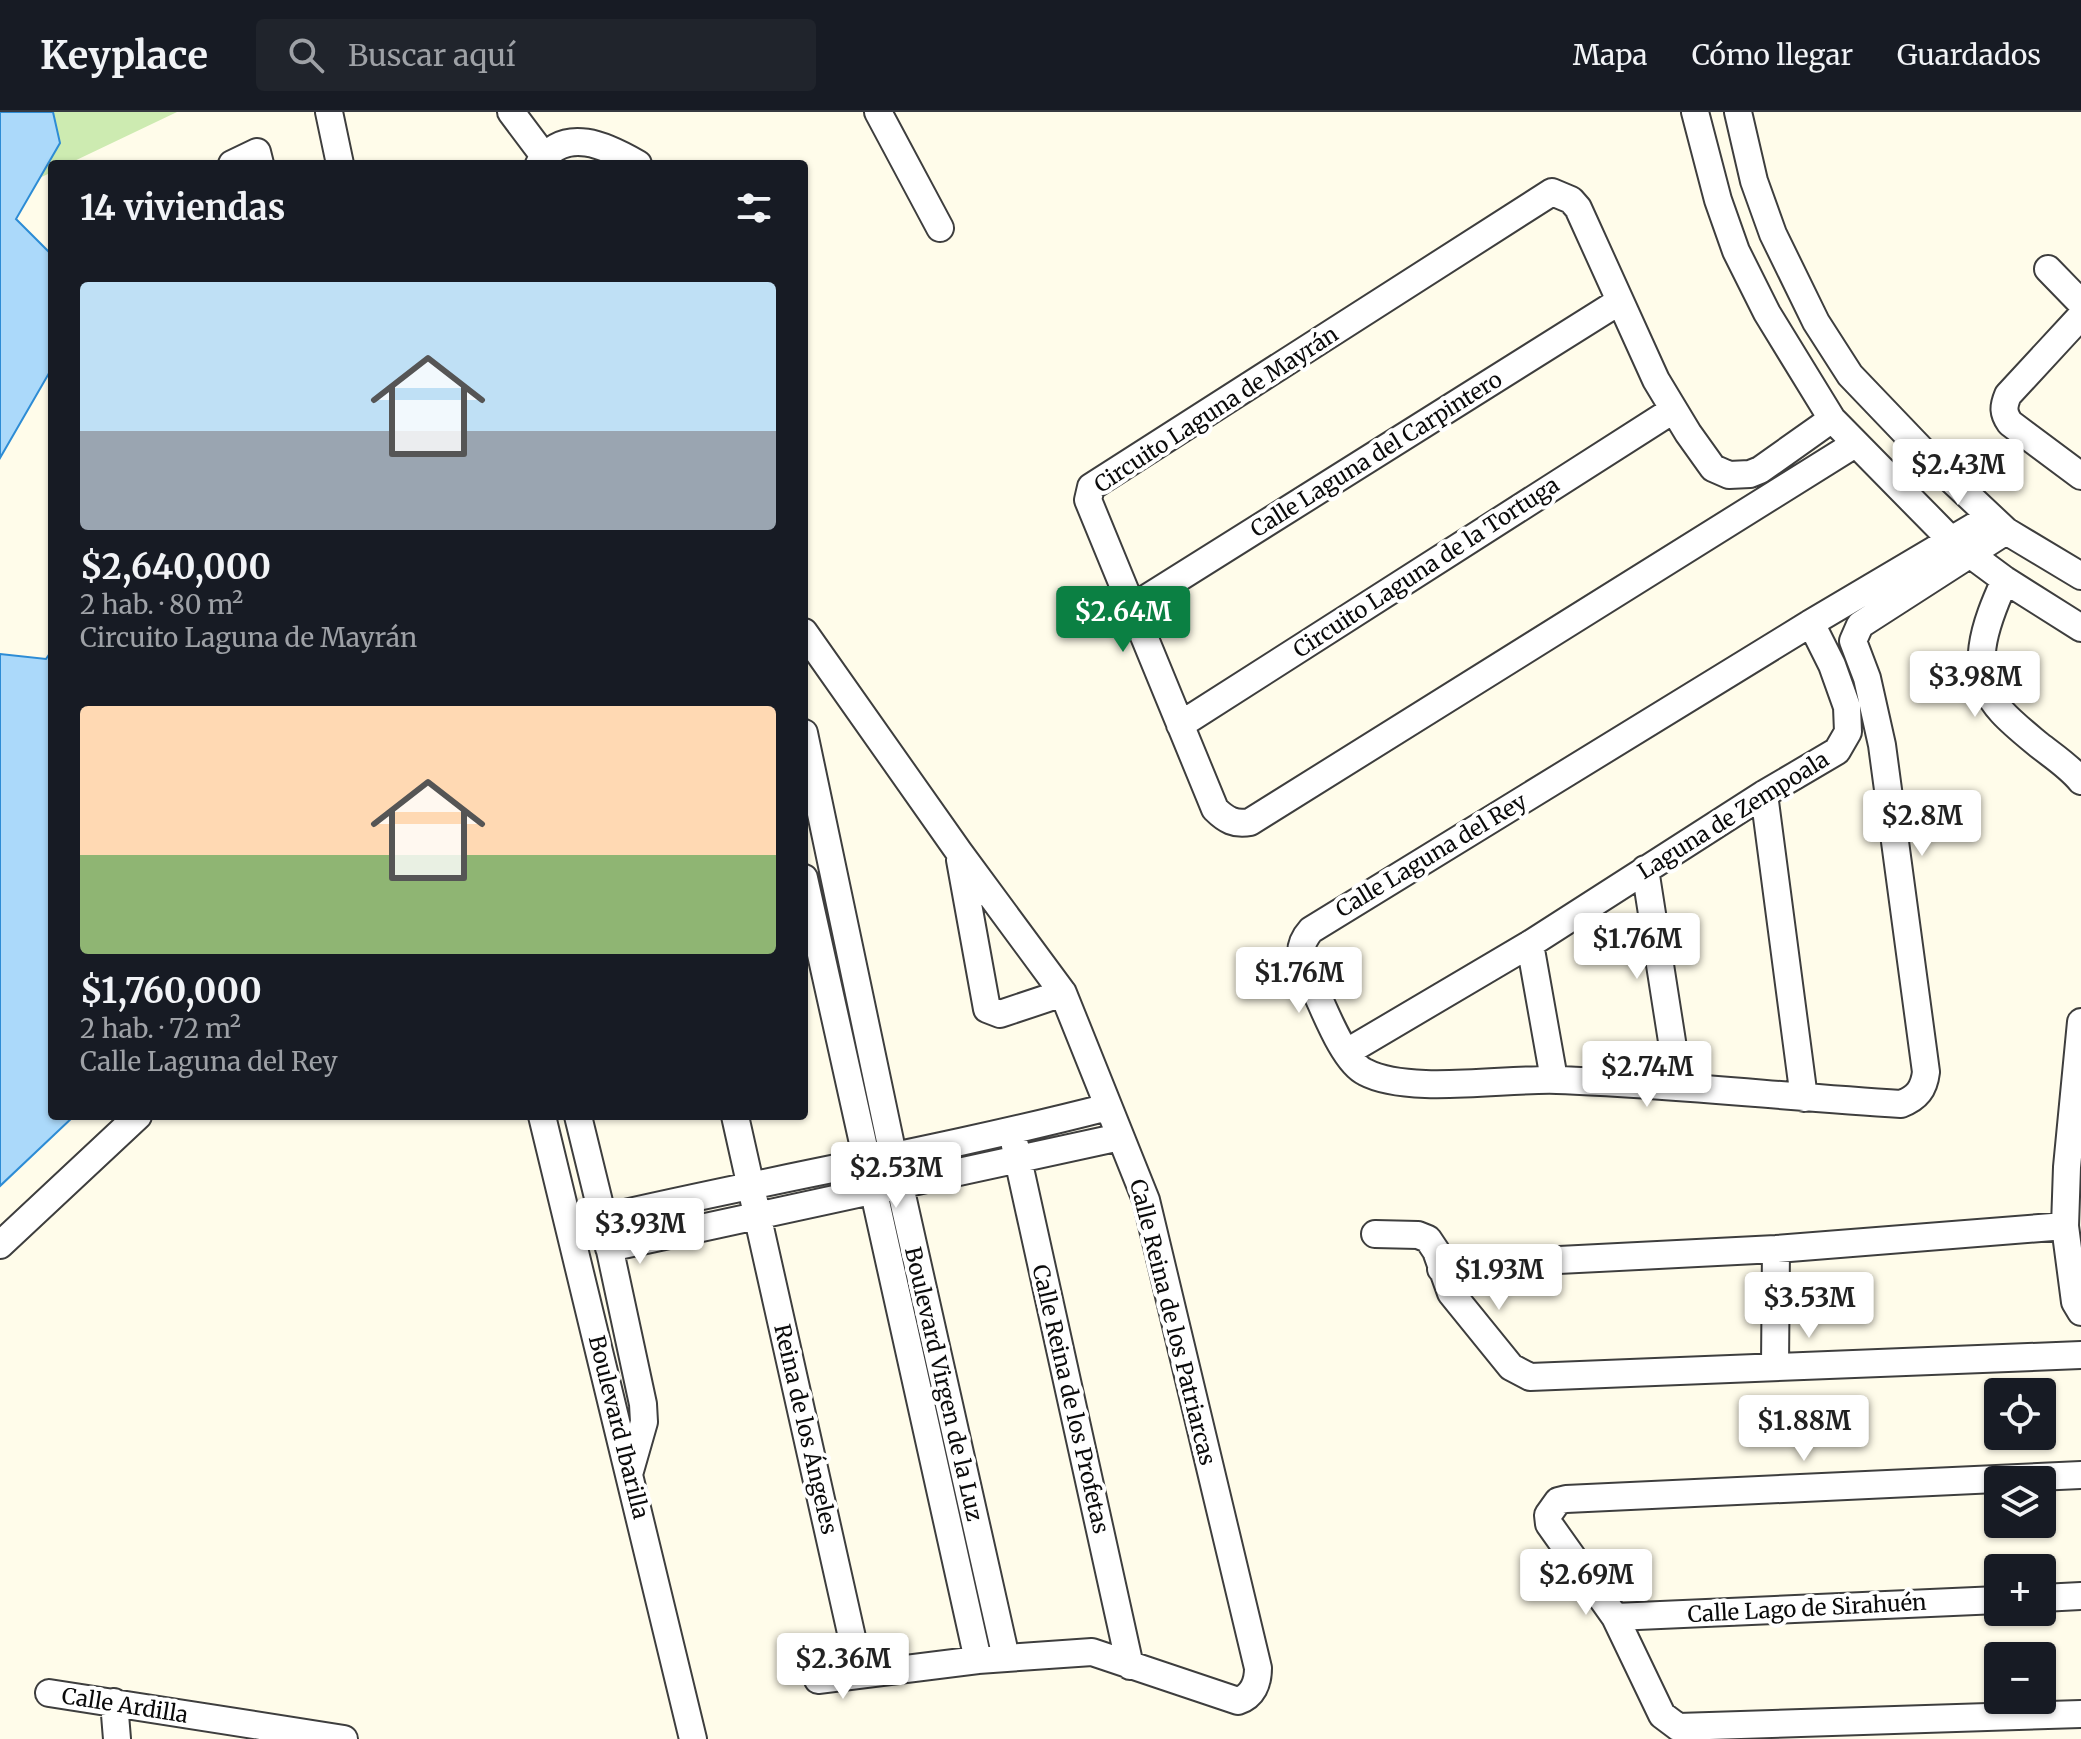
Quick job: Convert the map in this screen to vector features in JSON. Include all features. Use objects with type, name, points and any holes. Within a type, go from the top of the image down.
[{"type":"street","points":[[329,112],[339,160]]},
{"type":"street","points":[[511,112],[542,160],[559,147],[590,141],[609,147],[631,160]]},
{"type":"street","points":[[878,112],[940,228]]},
{"type":"street","points":[[1695,112],[1718,200],[1736,251],[1784,341],[1832,419],[1960,548],[2081,628]]},
{"type":"street","points":[[1738,112],[1754,181],[1773,234],[1816,322],[1850,375],[1888,417],[1998,524],[2081,576]]},
{"type":"street","points":[[240,160],[257,152],[259,160]]},
{"type":"street","name":"Circuito Laguna de Mayrán","points":[[1832,419],[1760,470],[1740,476],[1729,475],[1710,465],[1673,410],[1639,346],[1578,208],[1571,200],[1552,192],[1091,487],[1088,500],[1215,809],[1229,821],[1237,823],[1250,822],[1855,444]]},
{"type":"street","points":[[2048,269],[2081,303]]},
{"type":"street","name":"Calle Laguna del Carpintero","points":[[1131,608],[1620,301]]},
{"type":"street","points":[[2081,316],[2008,395],[2003,406],[2010,423],[2081,476]]},
{"type":"street","points":[[1784,341],[1816,322]]},
{"type":"street","name":"Circuito Laguna de la Tortuga","points":[[1180,725],[1673,410]]},
{"type":"street","name":"Calle Laguna del Rey","points":[[1960,548],[1811,623],[1311,930],[1301,946],[1301,962],[1357,1067],[1364,1072],[1418,1084],[1554,1079],[1901,1104],[1911,1101],[1924,1084],[1926,1072],[1882,745],[1867,678],[1853,641],[1860,625],[1960,548],[1998,524]]},
{"type":"street","points":[[2005,580],[1989,614],[1982,642],[1980,661],[1985,681],[2001,712],[2081,781]]},
{"type":"street","name":"Laguna de Zempoala","points":[[1347,1052],[1530,944],[1764,794],[1837,751],[1848,732],[1847,707],[1832,665],[1811,623]]},
{"type":"street","name":"Calle Reina de los Patriarcas","points":[[808,648],[1063,993],[1146,1200],[1258,1668],[1256,1683],[1248,1696],[1238,1701],[1130,1666]]},
{"type":"street","name":"Boulevard Virgen de la Luz","points":[[808,755],[880,1158]]},
{"type":"street","points":[[1764,794],[1804,1098]]},
{"type":"street","points":[[959,852],[987,1009],[1000,1014],[1063,993]]},
{"type":"street","points":[[1645,869],[1679,1086]]},
{"type":"street","name":"Boulevard Virgen de la Luz","points":[[808,893],[880,1158],[1006,1658]]},
{"type":"street","points":[[1530,944],[1554,1079]]},
{"type":"street","points":[[2081,1022],[2067,1167],[2065,1226],[2075,1302],[2081,1312]]},
{"type":"street","points":[[603,1218],[1012,1132],[1108,1107]]},
{"type":"street","points":[[0,1245],[134,1120]]},
{"type":"street","name":"Boulevard Ibarilla","points":[[543,1120],[693,1739]]},
{"type":"street","points":[[579,1120],[643,1404],[644,1422],[630,1471]]},
{"type":"street","name":"Reina de los Ángeles","points":[[736,1120],[860,1673]]},
{"type":"street","name":"Calle Reina de los Profetas","points":[[1012,1132],[1130,1666]]},
{"type":"street","points":[[609,1248],[1120,1137]]},
{"type":"street","name":"Boulevard Virgen de la Luz","points":[[887,1187],[978,1660]]},
{"type":"street","points":[[1441,1269],[1462,1265],[1776,1249],[2065,1226]]},
{"type":"street","points":[[1375,1234],[1418,1235],[1428,1239],[1436,1251],[1451,1293],[1511,1367],[1530,1377],[2081,1355]]},
{"type":"street","points":[[1775,1366],[1776,1249]]},
{"type":"street","points":[[2081,1475],[1581,1498],[1558,1501],[1548,1515],[1549,1524],[1615,1617],[1662,1715],[1678,1727],[2081,1714]]},
{"type":"street","points":[[2056,1597],[2081,1596]]},
{"type":"street","name":"Calle Lago de Sirahuén","points":[[1615,1617],[1984,1601]]},
{"type":"street","points":[[818,1680],[978,1660],[1092,1652],[1130,1666]]},
{"type":"street","name":"Calle Ardilla","points":[[49,1693],[114,1702],[231,1730],[344,1739]]},
{"type":"street","points":[[114,1702],[117,1739]]},
{"type":"green space","points":[[0,112],[177,112],[76,160],[48,160],[48,174],[0,197]]},
{"type":"water","points":[[0,112],[53,112],[60,143],[16,219],[48,251],[48,375],[0,458]]},
{"type":"water","points":[[0,654],[46,659],[48,656],[48,1120],[70,1120],[0,1186]]}]
